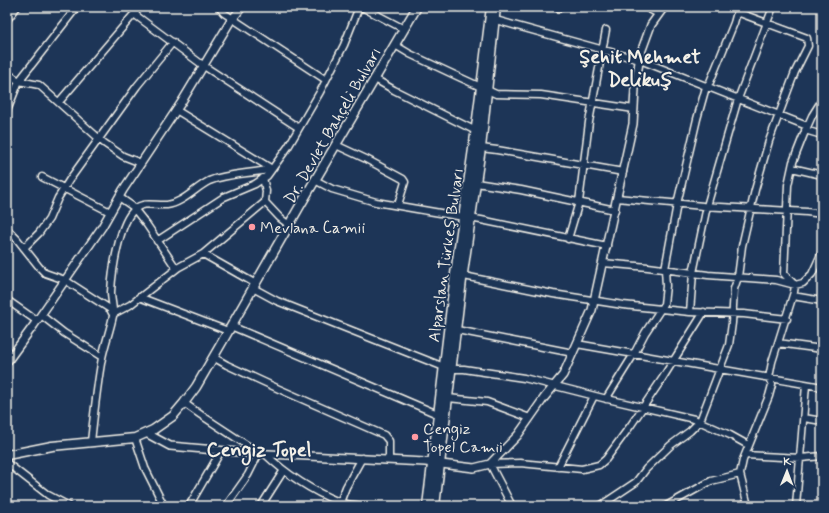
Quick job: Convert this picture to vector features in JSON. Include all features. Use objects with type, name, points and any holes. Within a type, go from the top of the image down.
[{"type":"main road","name":"Dr. Devlet Bahçeli Bulvarı","points":[[7,455],[52,446],[135,438],[161,426],[184,403],[214,357],[315,180],[417,7]]},
{"type":"main road","name":"Alparslan Türkeş Bulvarı","points":[[491,7],[493,20]]},
{"type":"main road","name":"Alparslan Türkeş Bulvarı","points":[[427,506],[436,463],[459,275],[496,7]]},
{"type":"main road","name":"Alparslan Türkeş Bulvarı","points":[[467,218],[476,183],[481,148],[479,132]]},
{"type":"main road","name":"Alparslan Türkeş Bulvarı","points":[[442,416],[448,398],[448,368]]},
{"type":"main road","name":"Alparslan Türkeş Bulvarı","points":[[435,506],[436,463]]},
{"type":"street","points":[[7,20],[17,7]]},
{"type":"street","points":[[59,102],[140,7]]},
{"type":"street","points":[[219,7],[224,13],[326,80]]},
{"type":"street","points":[[7,362],[102,227],[140,163],[176,110],[233,18],[242,7]]},
{"type":"street","points":[[157,241],[224,197],[255,184],[267,176],[288,147],[326,80],[344,45],[359,7]]},
{"type":"street","points":[[362,7],[404,29]]},
{"type":"street","points":[[645,7],[659,14]]},
{"type":"street","points":[[490,464],[518,435],[544,398],[563,375],[592,310],[633,124],[635,89],[640,60],[652,24],[664,7]]},
{"type":"street","points":[[690,312],[693,273],[707,206],[738,99],[773,7]]},
{"type":"street","points":[[7,111],[19,81],[76,8]]},
{"type":"street","points":[[600,506],[636,482],[646,469],[700,421],[728,344],[733,313],[734,289],[738,277],[742,246],[769,141],[795,72],[808,46],[807,38],[737,12],[710,82],[706,87],[697,119],[677,204],[665,269],[666,286],[664,304],[606,399]]},
{"type":"street","points":[[134,14],[204,66],[299,128]]},
{"type":"street","points":[[493,20],[640,60],[706,87],[779,114],[822,135]]},
{"type":"street","points":[[568,239],[579,202],[589,122],[606,30]]},
{"type":"street","points":[[24,248],[39,233],[49,218],[58,198],[137,86],[173,42]]},
{"type":"street","points":[[394,45],[496,94],[541,95],[634,110]]},
{"type":"street","points":[[7,73],[19,81],[39,85],[100,139],[123,156],[140,163]]},
{"type":"street","points":[[375,79],[479,132]]},
{"type":"street","points":[[795,285],[784,274],[788,185],[792,168],[806,128],[822,100]]},
{"type":"street","points":[[176,110],[272,169]]},
{"type":"street","points":[[336,146],[366,159],[403,179],[405,182],[398,205]]},
{"type":"street","points":[[481,148],[623,172]]},
{"type":"street","points":[[792,168],[822,175]]},
{"type":"street","points":[[91,442],[102,357],[113,314],[111,292],[116,249],[124,227],[134,209],[148,204],[168,205],[182,199],[210,181],[231,175],[272,169]]},
{"type":"street","points":[[42,177],[110,212]]},
{"type":"street","points":[[113,314],[130,305],[176,268],[203,254],[265,202],[266,190],[263,178]]},
{"type":"street","points":[[315,180],[332,190],[376,202],[467,218],[607,246]]},
{"type":"street","points":[[476,183],[615,210]]},
{"type":"street","points":[[119,197],[134,209],[176,268]]},
{"type":"street","points":[[617,198],[677,204],[820,214],[822,221]]},
{"type":"street","points":[[265,202],[289,225]]},
{"type":"street","points":[[7,229],[45,273],[65,280],[110,309],[113,314]]},
{"type":"street","points":[[603,263],[776,280],[795,285],[803,282],[812,274],[822,253]]},
{"type":"street","points":[[203,254],[254,286],[276,302],[448,368],[524,378],[694,419],[730,435],[748,445]]},
{"type":"street","points":[[459,275],[594,301],[690,312],[733,313],[787,319]]},
{"type":"street","points":[[748,506],[740,474],[748,445],[769,396],[772,385],[769,378],[772,362],[794,296],[795,285]]},
{"type":"street","points":[[794,296],[822,301]]},
{"type":"street","points":[[139,297],[230,329],[442,416]]},
{"type":"street","points":[[7,300],[102,357]]},
{"type":"street","points":[[146,434],[170,446],[436,463],[474,468],[490,464],[520,463],[582,469],[599,465],[606,459],[673,361],[704,312]]},
{"type":"street","points":[[453,329],[573,353]]},
{"type":"street","points":[[778,343],[822,349]]},
{"type":"street","points":[[577,344],[822,387]]},
{"type":"street","points":[[214,357],[227,365],[286,392],[384,434],[389,441],[389,460]]},
{"type":"street","points":[[796,506],[806,385]]},
{"type":"street","points":[[558,467],[594,396]]},
{"type":"street","points":[[448,398],[487,402],[530,418]]},
{"type":"street","points":[[184,403],[262,453],[284,470],[312,488],[340,504],[363,506]]},
{"type":"street","points":[[804,418],[822,421]]},
{"type":"street","points":[[135,438],[145,468],[164,506]]},
{"type":"street","points":[[189,506],[221,450]]},
{"type":"street","points":[[226,506],[262,453]]},
{"type":"street","points":[[745,455],[800,458],[822,456]]},
{"type":"street","points":[[340,504],[346,487],[362,458]]},
{"type":"street","points":[[7,463],[48,495],[69,506]]},
{"type":"street","points":[[490,464],[512,506]]},
{"type":"street","points":[[261,506],[284,470]]},
{"type":"street","points":[[666,506],[711,482],[740,474]]},
{"type":"place","name":"Mevlana Camii","points":[[252,227]]},
{"type":"place","name":"Cengiz Topel Camii","points":[[415,437]]},
{"type":"district","name":"Şehit Mehmet Delikuş","points":[[640,68]]},
{"type":"district","name":"Cengiz Topel","points":[[259,449]]}]
